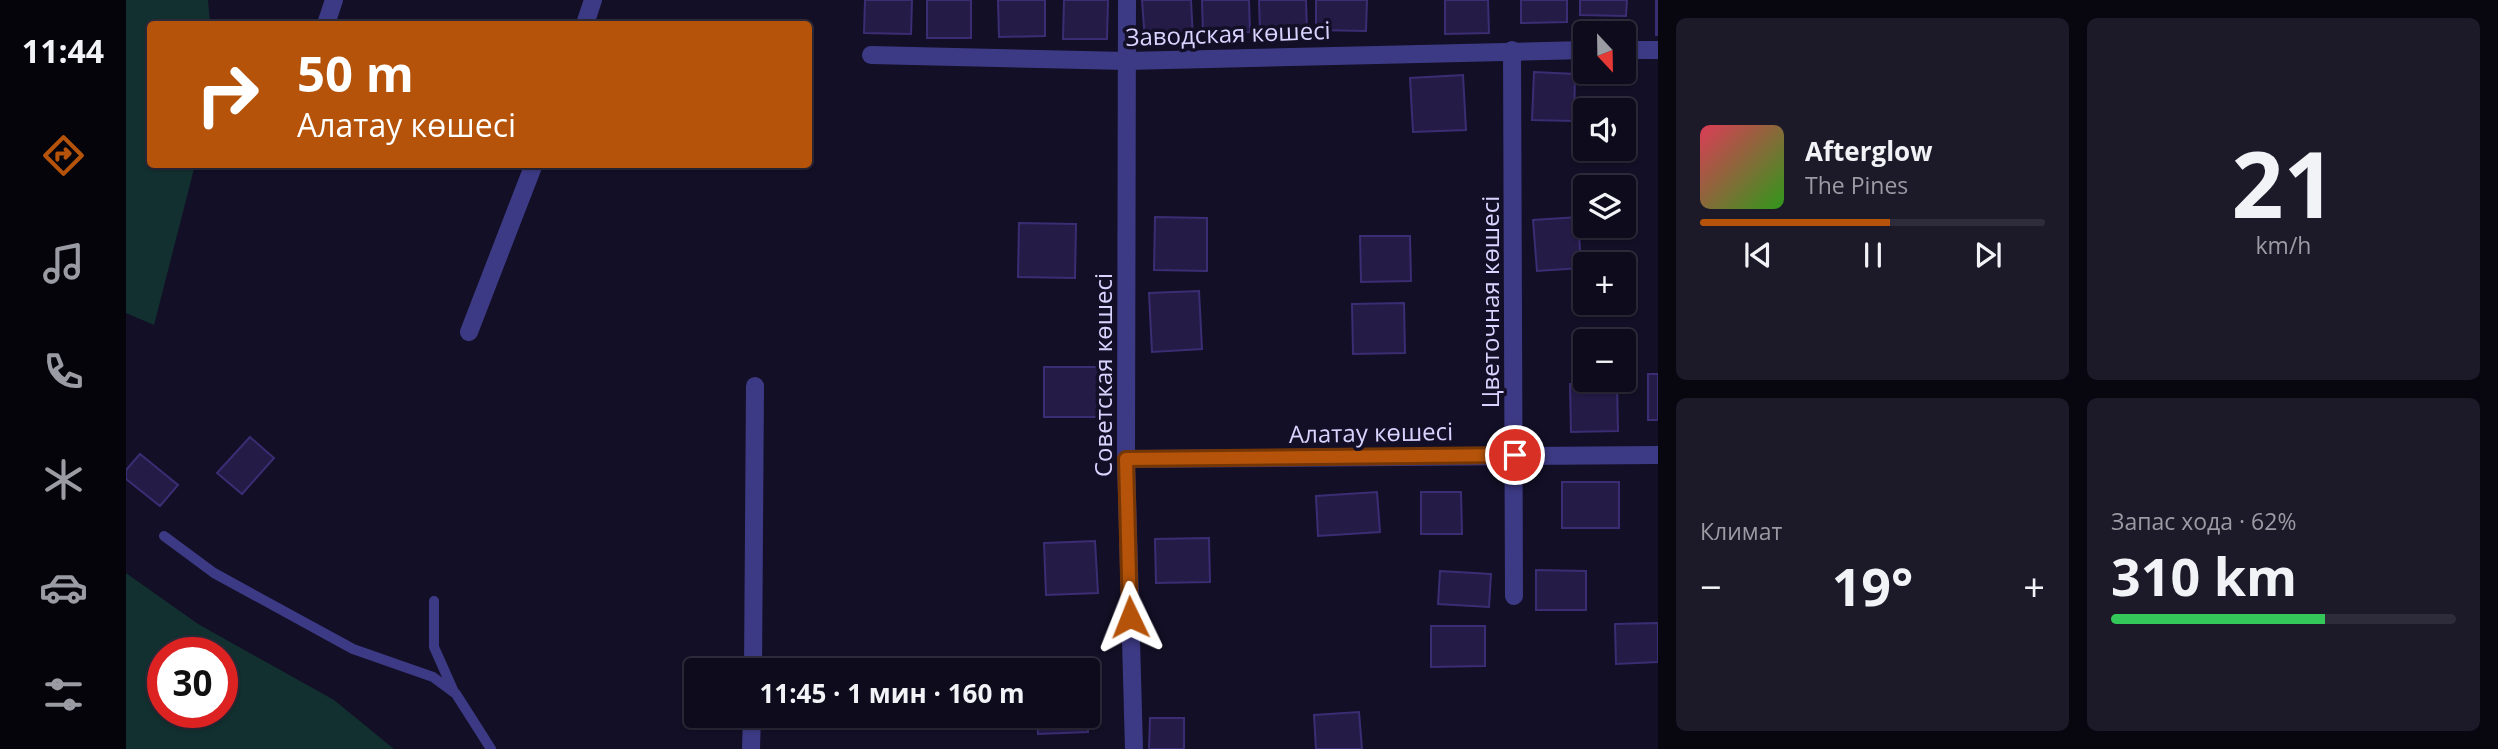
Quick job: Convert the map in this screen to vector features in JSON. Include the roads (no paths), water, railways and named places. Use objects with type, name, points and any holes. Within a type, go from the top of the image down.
[{"type":"street","points":[[327,21],[334,0]]},
{"type":"street","points":[[586,21],[593,0]]},
{"type":"street","name":"Советская көшесі","points":[[1127,0],[1126,459],[1134,749]]},
{"type":"street","name":"Цветочная көшесі","points":[[1512,50],[1514,596]]},
{"type":"street","name":"Заводская көшесі","points":[[871,55],[1127,61],[1573,50]]},
{"type":"street","points":[[1636,50],[1658,50]]},
{"type":"street","points":[[470,332],[532,168]]},
{"type":"street","points":[[753,658],[755,386]]},
{"type":"street","name":"Алатау көшесі","points":[[1126,459],[1658,455]]},
{"type":"street","points":[[751,749],[752,728]]},
{"type":"lane","points":[[164,536],[214,573],[353,649],[433,677],[456,694]]},
{"type":"lane","points":[[434,601],[434,647],[456,694],[491,749]]}]
